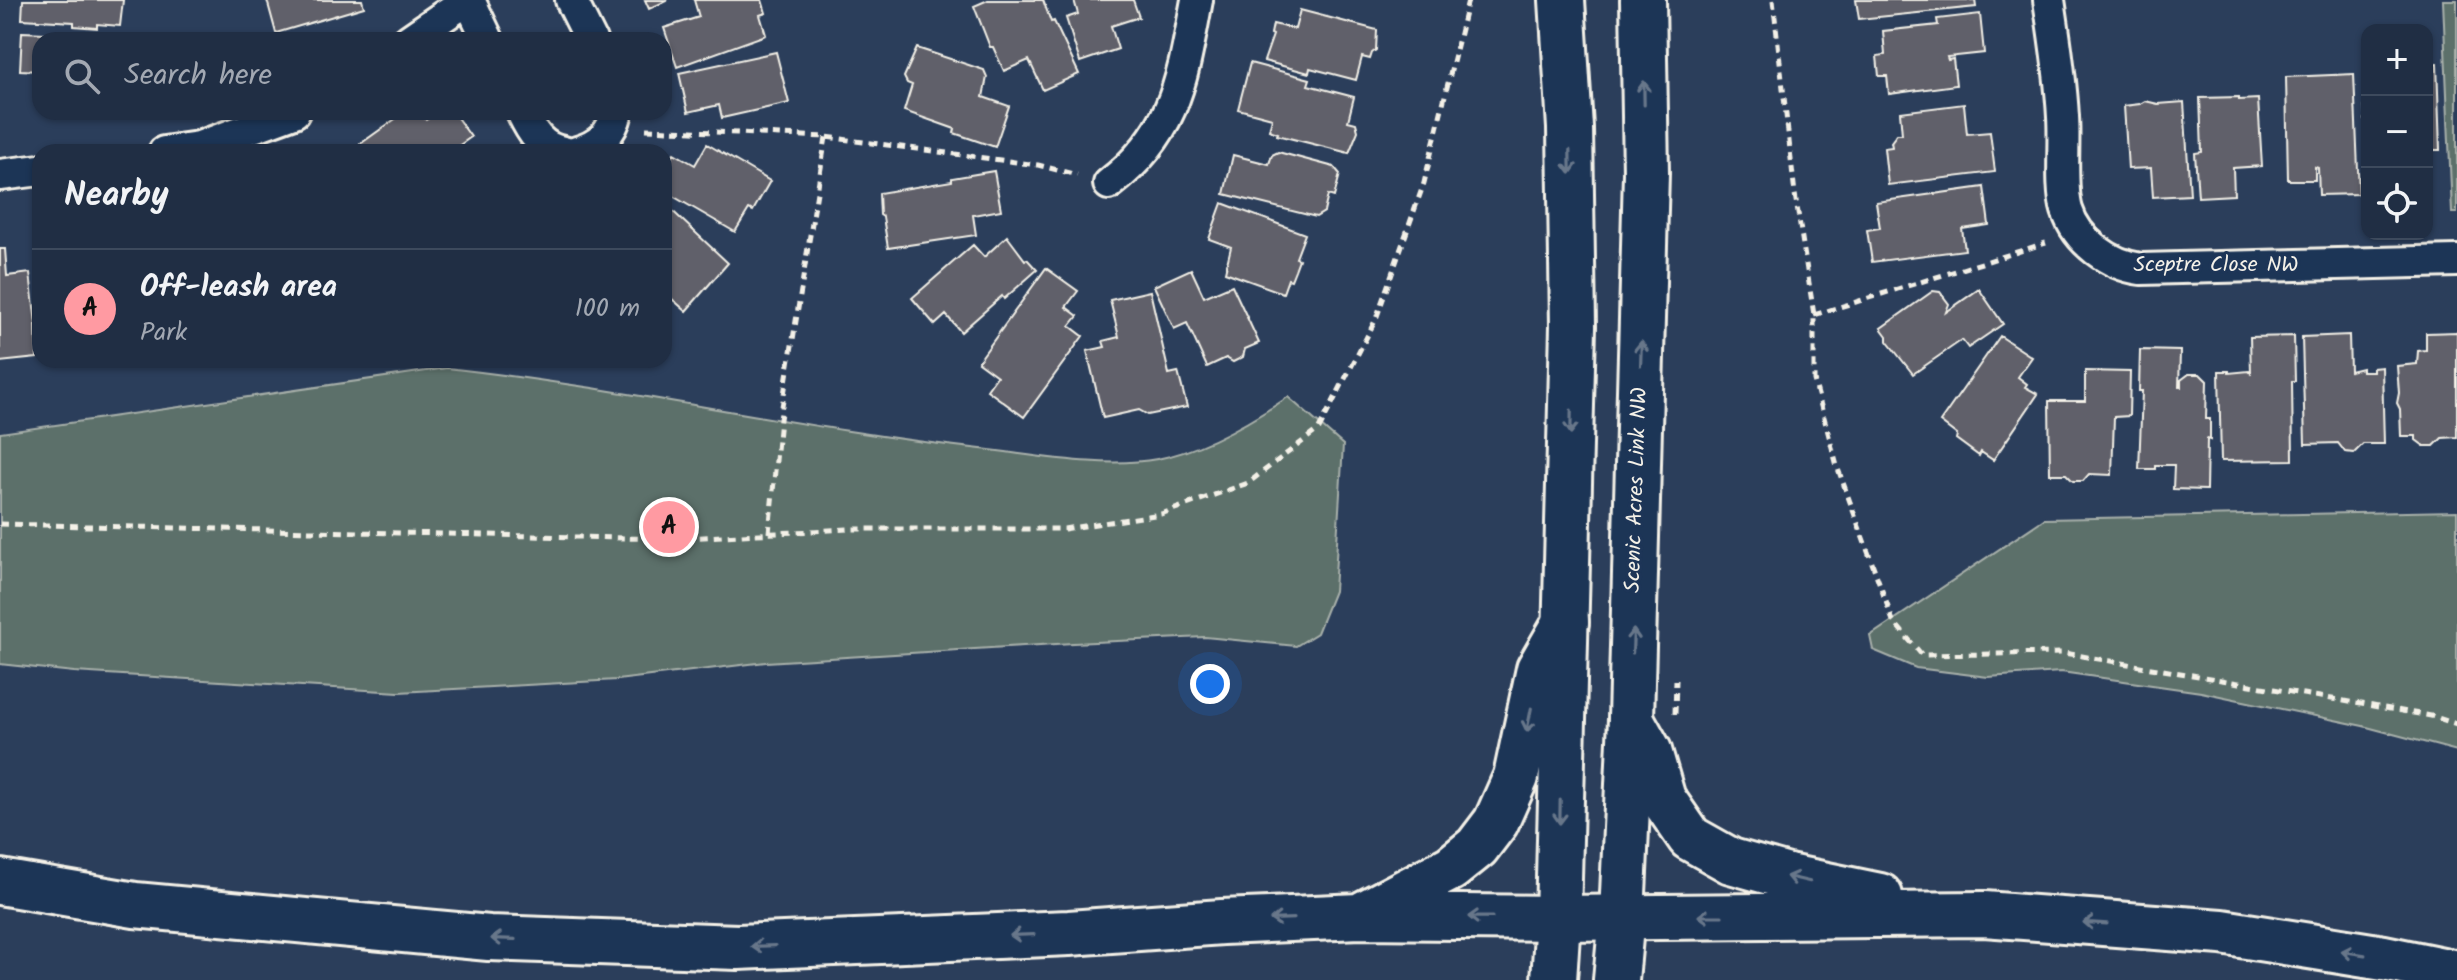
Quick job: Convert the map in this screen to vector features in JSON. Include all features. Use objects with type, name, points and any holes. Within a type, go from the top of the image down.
[{"type":"main road","points":[[1554,980],[1573,326],[1570,128],[1562,0]]},
{"type":"main road","name":"Scenic Acres Link NW","points":[[1616,980],[1631,719],[1646,173],[1643,0]]},
{"type":"main road","points":[[1360,916],[1451,868],[1477,847],[1496,822],[1516,777],[1539,669],[1566,622]]},
{"type":"main road","points":[[1631,719],[1649,751],[1663,799],[1690,838],[1731,861],[1842,889],[1984,914]]},
{"type":"main road","points":[[0,882],[135,905],[489,938],[738,947],[1053,934],[1360,916],[1558,918],[1984,914],[2222,932],[2457,973]]},
{"type":"street","points":[[421,32],[468,0],[484,32]]},
{"type":"street","points":[[571,0],[587,32]]},
{"type":"street","points":[[1109,184],[1135,163],[1164,125],[1175,99],[1197,0]]},
{"type":"street","points":[[2049,0],[2063,118],[2067,210],[2078,232]]},
{"type":"street","points":[[207,144],[272,120]]},
{"type":"street","points":[[526,120],[543,144]]},
{"type":"street","points":[[597,144],[603,140],[615,120]]},
{"type":"street","points":[[0,175],[32,171]]},
{"type":"street","name":"Sceptre Close NW","points":[[2078,232],[2111,260],[2141,269],[2457,261]]},
{"type":"path","points":[[0,524],[667,539],[849,529],[1064,529],[1161,514],[1248,483],[1319,429],[1376,319],[1424,183],[1468,0]]},
{"type":"path","points":[[1773,0],[1795,194],[1814,315],[1814,380],[1837,466],[1893,621],[1922,655],[2064,653],[2431,716],[2457,724]]},
{"type":"path","points":[[615,120],[826,137],[1038,165],[1109,184]]},
{"type":"path","points":[[769,533],[780,419],[826,137]]},
{"type":"path","points":[[1814,315],[2078,232]]},
{"type":"green space","points":[[2443,0],[2457,0],[2457,213],[2452,213]]},
{"type":"green space","points":[[447,368],[581,386],[914,441],[1092,462],[1136,462],[1174,455],[1242,425],[1288,397],[1343,445],[1334,591],[1317,633],[1296,646],[1205,637],[1073,643],[766,662],[617,680],[399,692],[74,672],[0,664],[0,433]]},
{"type":"green space","points":[[2457,511],[2457,751],[2363,726],[2201,692],[2061,672],[1988,677],[1916,668],[1873,650],[1870,636],[2044,519]]},
{"type":"building","points":[[23,0],[123,0],[120,26],[97,24],[97,28],[74,26],[74,22],[22,19]]},
{"type":"building","points":[[267,0],[362,0],[364,7],[276,32]]},
{"type":"building","points":[[645,0],[668,0],[649,9]]},
{"type":"building","points":[[694,0],[762,0],[766,13],[760,15],[766,35],[677,67],[672,52],[672,32],[665,32],[664,28],[699,17]]},
{"type":"building","points":[[988,0],[1043,0],[1051,22],[1054,21],[1079,74],[1043,90],[1029,60],[1004,71],[993,47],[990,47],[974,6]]},
{"type":"building","points":[[1074,0],[1133,0],[1139,17],[1111,26],[1118,49],[1080,62],[1066,18],[1078,14]]},
{"type":"building","points":[[1856,0],[1975,0],[1976,7],[1859,19]]},
{"type":"building","points":[[1300,10],[1377,30],[1376,50],[1370,59],[1362,57],[1356,80],[1310,68],[1309,73],[1264,61],[1273,35],[1273,24],[1295,29]]},
{"type":"building","points":[[1980,14],[1984,53],[1947,57],[1948,60],[1953,59],[1956,85],[1889,94],[1887,76],[1879,76],[1877,56],[1885,55],[1883,31],[1938,25],[1937,19]]},
{"type":"building","points":[[22,32],[32,32],[32,71],[20,70]]},
{"type":"building","points":[[917,48],[984,70],[987,77],[983,97],[1009,106],[995,147],[904,111],[912,85],[904,77]]},
{"type":"building","points":[[776,52],[789,103],[722,118],[719,105],[688,112],[679,73]]},
{"type":"building","points":[[1250,63],[1310,79],[1308,85],[1354,97],[1348,121],[1356,123],[1358,131],[1349,153],[1277,135],[1269,130],[1272,118],[1238,109]]},
{"type":"building","points":[[2433,63],[2437,63],[2440,150],[2433,150]]},
{"type":"building","points":[[2354,74],[2359,194],[2319,195],[2318,168],[2315,167],[2315,180],[2288,180],[2286,77]]},
{"type":"building","points":[[2239,97],[2239,100],[2258,99],[2262,166],[2233,168],[2234,195],[2198,197],[2195,153],[2202,152],[2200,98]]},
{"type":"building","points":[[2145,101],[2158,104],[2184,102],[2190,195],[2153,197],[2151,168],[2128,169],[2124,106]]},
{"type":"building","points":[[1964,104],[1967,134],[1990,132],[1995,172],[1888,185],[1884,148],[1892,147],[1891,142],[1897,134],[1902,134],[1900,112]]},
{"type":"building","points":[[394,120],[459,120],[471,137],[461,144],[360,144]]},
{"type":"building","points":[[707,144],[770,181],[753,211],[749,209],[735,232],[672,196],[674,153],[695,165]]},
{"type":"building","points":[[1278,152],[1334,167],[1340,174],[1334,197],[1328,195],[1324,212],[1316,217],[1224,194],[1233,155],[1269,164],[1272,155]]},
{"type":"building","points":[[994,171],[1001,210],[973,215],[976,235],[888,248],[883,217],[880,215],[879,193]]},
{"type":"building","points":[[1984,187],[1989,225],[1962,229],[1965,250],[1872,262],[1867,230],[1880,228],[1876,202]]},
{"type":"building","points":[[1222,203],[1305,234],[1295,270],[1283,293],[1225,272],[1231,247],[1209,239]]},
{"type":"building","points":[[672,210],[728,263],[686,311],[672,299]]},
{"type":"building","points":[[1007,236],[1037,270],[961,332],[946,315],[935,325],[912,298],[973,245],[984,257]]},
{"type":"building","points":[[0,249],[5,249],[7,276],[30,273],[32,359],[0,362]]},
{"type":"building","points":[[1046,268],[1078,291],[1066,307],[1078,316],[1070,326],[1083,336],[1024,417],[987,390],[997,376],[978,362]]},
{"type":"building","points":[[1191,269],[1204,297],[1232,285],[1259,343],[1245,349],[1243,357],[1233,362],[1226,358],[1207,367],[1187,323],[1174,329],[1154,286]]},
{"type":"building","points":[[1979,289],[2003,324],[1968,348],[1962,340],[1913,374],[1887,341],[1881,328],[1933,291],[1940,292],[1949,304],[1946,312]]},
{"type":"building","points":[[1150,291],[1169,374],[1178,372],[1187,407],[1148,415],[1139,410],[1103,418],[1087,351],[1105,347],[1103,341],[1119,337],[1110,300]]},
{"type":"building","points":[[2457,332],[2457,437],[2442,438],[2434,446],[2424,446],[2416,440],[2416,436],[2401,436],[2397,366],[2417,364],[2418,351],[2426,350],[2426,333]]},
{"type":"building","points":[[2349,335],[2350,371],[2362,368],[2362,371],[2373,371],[2373,368],[2382,367],[2384,444],[2363,444],[2354,453],[2345,452],[2338,443],[2305,444],[2302,337]]},
{"type":"building","points":[[2000,336],[2032,357],[2018,377],[2027,384],[2025,387],[2038,394],[1993,460],[1981,452],[1979,456],[1940,422]]},
{"type":"building","points":[[2294,336],[2293,460],[2221,461],[2219,371],[2251,373],[2250,337]]},
{"type":"building","points":[[2140,350],[2180,351],[2179,387],[2181,380],[2189,374],[2200,374],[2207,381],[2206,419],[2210,419],[2210,440],[2207,439],[2206,490],[2173,489],[2174,465],[2139,469]]},
{"type":"building","points":[[2085,371],[2130,372],[2129,416],[2114,417],[2112,475],[2089,474],[2083,481],[2073,481],[2066,474],[2050,474],[2049,401],[2085,401]]},
{"type":"place","name":"Off-leash area","points":[[669,527]]}]
